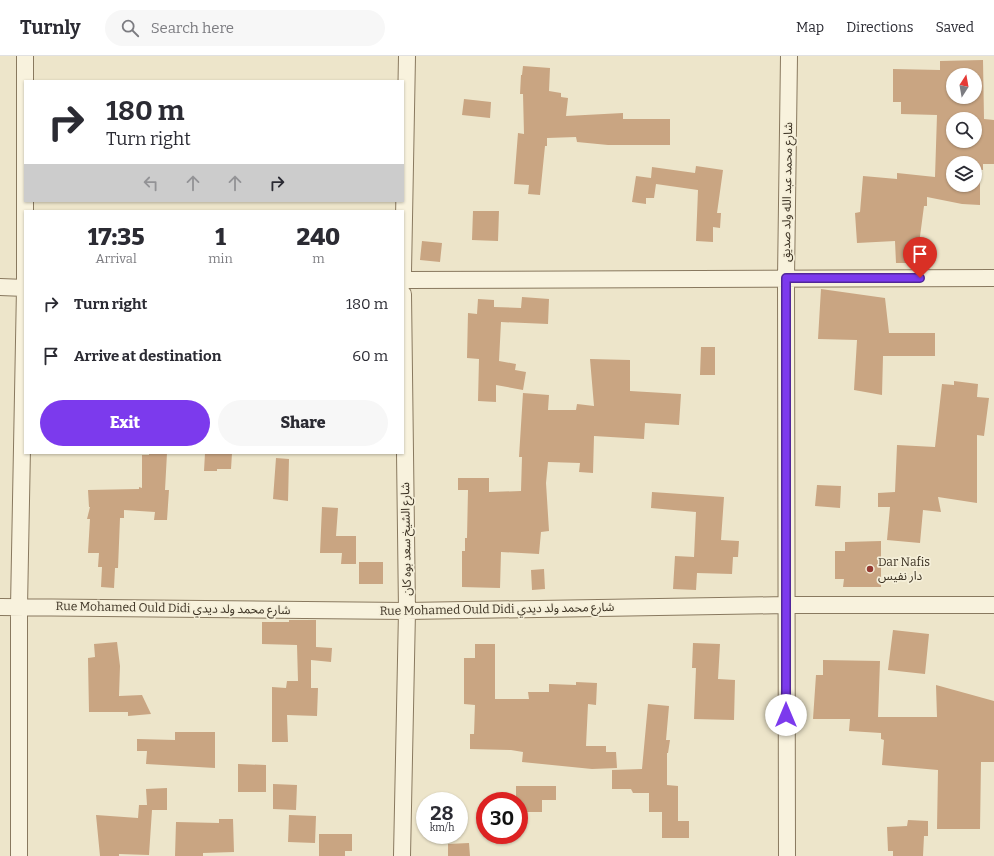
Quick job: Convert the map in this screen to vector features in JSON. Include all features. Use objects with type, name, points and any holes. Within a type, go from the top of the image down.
[{"type":"street","points":[[25,56],[25,80]]},
{"type":"street","points":[[404,218],[407,56]]},
{"type":"street","name":"شارع محمد عبد الله ولد صديق","points":[[787,856],[786,278],[789,56]]},
{"type":"street","points":[[404,280],[994,278]]},
{"type":"street","points":[[0,287],[24,288]]},
{"type":"street","points":[[19,856],[20,607],[24,352]]},
{"type":"street","name":"شارع الشيخ سعد بوه كان","points":[[402,856],[406,611],[404,400]]},
{"type":"street","name":"Rue Mohamed Ould Didi شارع محمد ولد ديدي","points":[[0,607],[406,611],[786,605],[994,605]]},
{"type":"building","points":[[983,60],[984,119],[994,120],[994,164],[983,164],[982,170],[982,156],[946,156],[946,192],[980,192],[980,205],[962,204],[927,197],[927,206],[924,206],[919,244],[932,244],[932,263],[896,263],[895,241],[857,243],[855,213],[860,212],[863,176],[897,179],[897,173],[935,177],[937,115],[901,114],[901,102],[893,102],[893,69],[940,70],[940,61]]},
{"type":"building","points":[[523,66],[550,68],[549,91],[561,93],[561,97],[568,98],[566,116],[623,113],[623,119],[670,119],[670,145],[608,145],[577,142],[576,137],[547,138],[540,195],[528,194],[529,185],[514,184],[518,133],[524,134],[523,94],[520,94]]},
{"type":"building","points":[[464,99],[491,102],[490,118],[462,115]]},
{"type":"building","points":[[696,166],[723,170],[717,213],[721,213],[720,228],[713,227],[713,242],[696,241],[698,190],[656,184],[654,198],[646,198],[646,204],[632,202],[636,176],[651,178],[652,167],[695,173]]},
{"type":"building","points":[[473,211],[499,211],[498,241],[472,240]]},
{"type":"building","points":[[422,241],[442,243],[440,262],[420,260]]},
{"type":"building","points":[[821,289],[885,298],[889,333],[935,333],[935,356],[883,356],[882,395],[854,390],[857,340],[818,339]]},
{"type":"building","points":[[522,297],[549,299],[548,324],[501,322],[499,361],[516,364],[515,370],[526,372],[523,390],[496,385],[496,402],[478,401],[479,359],[467,358],[468,313],[477,314],[478,299],[494,300],[494,307],[521,308]]},
{"type":"building","points":[[701,347],[715,347],[715,375],[700,375]]},
{"type":"building","points":[[590,359],[630,360],[630,391],[681,394],[679,425],[645,423],[644,439],[594,436],[593,473],[579,472],[580,463],[548,462],[546,483],[549,531],[541,532],[539,554],[501,552],[500,588],[462,587],[462,551],[465,551],[465,538],[467,538],[468,490],[458,490],[458,478],[489,478],[489,492],[521,491],[522,457],[519,457],[523,393],[549,395],[548,410],[576,410],[577,404],[594,406]]},
{"type":"building","points":[[954,381],[978,384],[977,397],[989,398],[984,436],[977,435],[977,503],[938,497],[941,512],[923,510],[920,543],[887,540],[890,507],[878,507],[878,493],[895,492],[897,445],[935,447],[942,384],[954,385]]},
{"type":"building","points":[[167,454],[165,490],[169,490],[167,520],[154,520],[155,512],[124,510],[124,518],[120,518],[118,568],[115,568],[114,588],[101,587],[102,567],[98,567],[99,553],[88,553],[90,519],[87,519],[90,507],[88,490],[142,488],[142,455]]},
{"type":"building","points":[[205,454],[232,454],[231,469],[204,471]]},
{"type":"building","points":[[276,458],[289,459],[288,501],[273,499]]},
{"type":"building","points":[[817,485],[841,486],[840,508],[815,506]]},
{"type":"building","points":[[652,492],[724,497],[721,540],[739,541],[738,557],[733,557],[732,574],[697,573],[696,590],[673,589],[675,556],[694,557],[696,512],[651,508]]},
{"type":"building","points":[[322,507],[338,508],[336,536],[356,536],[356,564],[341,564],[342,553],[320,553]]},
{"type":"building","points":[[881,541],[881,587],[843,587],[844,579],[835,579],[835,551],[845,551],[845,542]]},
{"type":"building","points":[[359,562],[383,562],[383,584],[359,584]]},
{"type":"building","points":[[544,569],[545,589],[532,590],[531,570]]},
{"type":"building","points":[[289,620],[316,620],[316,647],[332,648],[331,662],[311,660],[311,688],[318,688],[317,716],[287,715],[288,742],[272,742],[272,687],[286,688],[287,681],[298,681],[297,645],[262,644],[262,622],[289,622]]},
{"type":"building","points":[[893,630],[929,634],[925,674],[888,670]]},
{"type":"building","points":[[117,642],[120,666],[119,696],[142,695],[151,714],[128,716],[128,712],[89,712],[88,658],[95,657],[94,644]]},
{"type":"building","points":[[693,643],[720,644],[718,679],[735,680],[734,720],[694,719],[696,668],[692,668]]},
{"type":"building","points":[[475,644],[495,644],[495,699],[529,699],[528,692],[549,692],[549,684],[576,685],[576,682],[597,683],[596,705],[588,704],[586,746],[606,746],[606,752],[616,752],[617,768],[592,769],[522,762],[523,752],[511,750],[470,749],[470,734],[474,734],[475,705],[464,704],[464,658],[475,658]]},
{"type":"building","points":[[823,660],[880,661],[878,717],[937,717],[936,685],[994,701],[994,762],[981,762],[980,829],[937,829],[938,770],[882,765],[884,740],[881,739],[881,733],[849,731],[850,719],[813,719],[816,675],[823,675]]},
{"type":"building","points":[[648,704],[669,706],[666,740],[670,740],[667,753],[667,785],[678,786],[678,821],[689,821],[689,838],[662,838],[662,812],[649,812],[649,793],[633,793],[631,789],[612,789],[612,770],[642,769]]},
{"type":"building","points":[[175,732],[215,732],[215,768],[146,764],[147,751],[137,751],[137,739],[175,740]]},
{"type":"building","points":[[238,764],[266,765],[266,792],[238,792]]},
{"type":"building","points":[[273,784],[297,785],[296,810],[273,809]]},
{"type":"building","points":[[516,786],[556,786],[556,800],[542,800],[542,812],[528,812],[528,792],[516,792]]},
{"type":"building","points":[[167,788],[167,810],[152,810],[149,855],[119,854],[119,856],[100,856],[96,815],[138,818],[139,805],[147,805],[146,789]]},
{"type":"building","points":[[289,815],[316,816],[315,843],[288,842]]},
{"type":"building","points":[[219,819],[233,819],[234,852],[203,853],[203,856],[175,856],[176,822],[219,823]]},
{"type":"building","points":[[908,820],[928,821],[928,836],[924,836],[923,856],[893,856],[893,851],[888,851],[887,827],[907,826]]},
{"type":"building","points":[[319,834],[352,834],[352,851],[345,851],[345,856],[319,856]]},
{"type":"building","points":[[468,843],[470,856],[448,856],[448,844]]},
{"type":"place","name":"Dar Nafis دار نفيس","points":[[870,569]]},
{"type":"route","points":[[786,715],[786,278],[920,278]]}]
